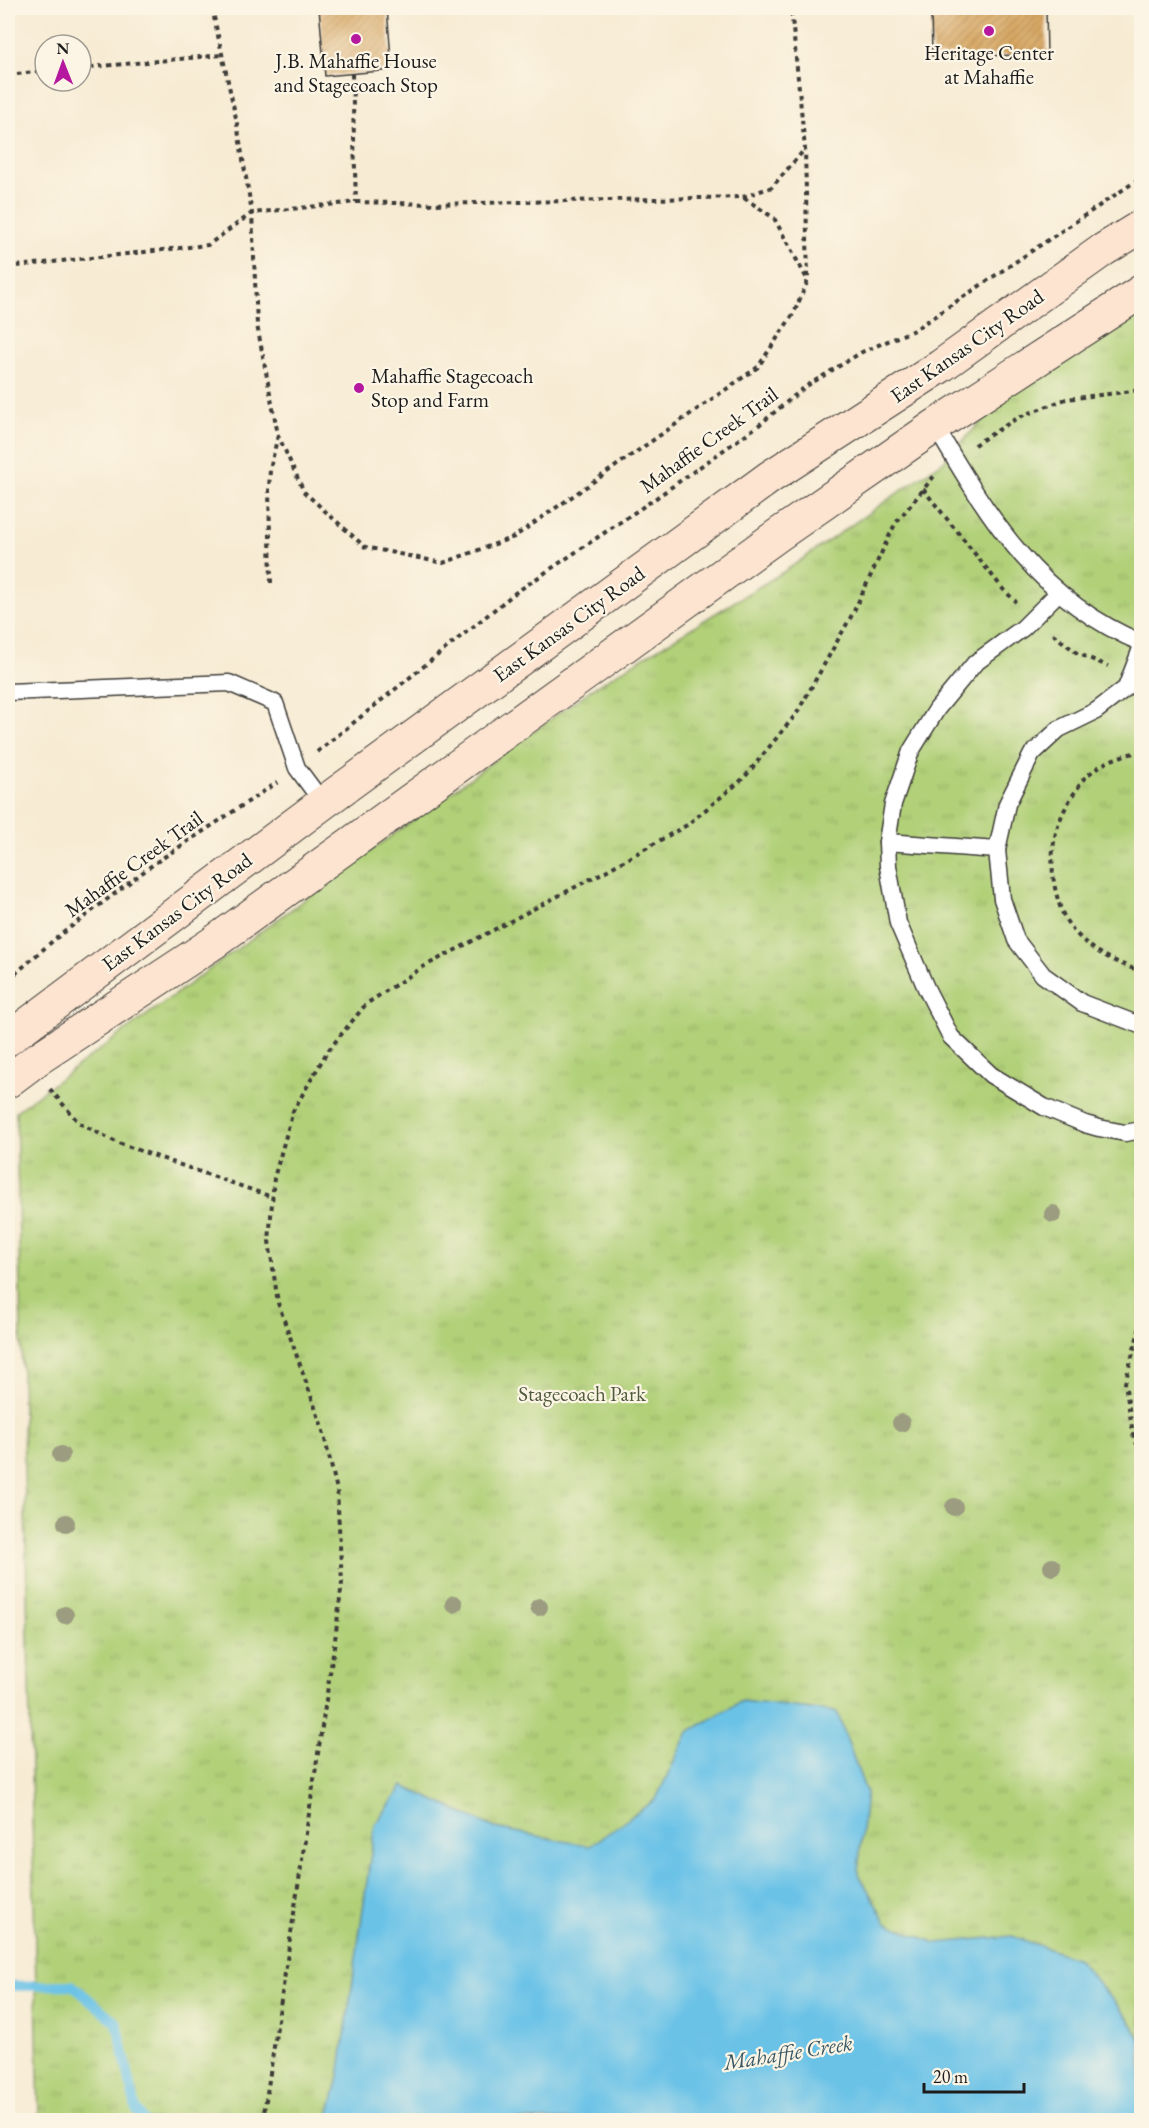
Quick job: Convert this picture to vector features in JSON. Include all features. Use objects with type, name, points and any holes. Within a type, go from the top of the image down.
[{"type":"street","name":"East Kansas City Road","points":[[8,1081],[20,1042],[323,804],[770,477],[941,366],[1103,250],[1142,225]]},
{"type":"street","name":"East Kansas City Road","points":[[20,1042],[213,943],[778,535],[935,426],[1142,291]]},
{"type":"lane","points":[[935,426],[1016,551],[1058,593],[1082,611],[1142,645],[1126,688],[1096,711],[1059,729],[1032,754],[1007,804],[997,850],[1002,899],[1016,940],[1043,975],[1082,1003],[1142,1026]]},
{"type":"lane","points":[[1058,593],[1023,628],[975,663],[937,709],[911,751],[893,804],[886,842],[888,866],[898,923],[951,1038],[991,1075],[1044,1107],[1099,1128],[1125,1133],[1142,1130]]},
{"type":"lane","points":[[8,692],[229,684],[275,703],[297,768],[323,804]]},
{"type":"lane","points":[[886,842],[997,850]]},
{"type":"path","points":[[212,8],[236,118],[252,213],[256,325],[278,435],[304,492],[365,547],[442,563],[514,537],[758,367],[794,313],[808,280],[805,149],[791,8]]},
{"type":"path","points":[[93,67],[222,55]]},
{"type":"path","points":[[8,75],[33,72]]},
{"type":"path","points":[[352,74],[356,202]]},
{"type":"path","points":[[8,267],[208,245],[252,213],[356,202],[433,204],[743,197],[772,187],[805,149]]},
{"type":"path","name":"Mahaffie Creek Trail","points":[[313,754],[515,592],[656,498],[759,425],[805,387],[862,352],[914,330],[1142,177]]},
{"type":"path","points":[[743,197],[774,218],[808,280]]},
{"type":"path","points":[[972,446],[1019,417],[1066,399],[1142,390]]},
{"type":"path","points":[[271,583],[268,490],[278,435]]},
{"type":"path","points":[[263,2121],[342,1582],[337,1490],[322,1427],[278,1303],[269,1241],[274,1178],[293,1111],[327,1052],[366,1004],[423,968],[687,825],[744,778],[797,713],[853,614],[895,524],[932,478]]},
{"type":"path","points":[[1142,752],[1122,754],[1087,775],[1066,804],[1054,837],[1051,867],[1058,903],[1069,925],[1089,948],[1112,961],[1142,972]]},
{"type":"path","name":"Mahaffie Creek Trail","points":[[8,980],[55,939],[155,863],[283,779]]},
{"type":"path","points":[[20,1042],[43,1081],[80,1123],[118,1143],[272,1197]]},
{"type":"path","points":[[1142,1319],[1125,1383],[1134,1440],[1142,1450]]},
{"type":"green space","name":"Stagecoach Park","points":[[1141,307],[1141,2120],[39,2120],[16,1111],[593,688],[785,571],[944,461],[1004,397]]},
{"type":"water","points":[[742,1701],[837,1712],[866,1792],[858,1872],[886,1923],[936,1943],[1012,1936],[1078,1959],[1128,2018],[1141,2041],[1141,2120],[328,2120],[339,2077],[375,1825],[403,1786],[495,1828],[590,1846],[656,1799],[688,1732]]},
{"type":"building","name":"J.B. Mahaffie House and Stagecoach Stop","points":[[319,8],[387,8],[392,70],[325,76]]},
{"type":"building","name":"Heritage Center at Mahaffie","points":[[931,8],[1046,8],[1047,55],[932,56]]},
{"type":"waterway","name":"Mahaffie Creek","points":[[8,1986],[72,1985],[117,2023],[136,2109],[143,2120]]},
{"type":"place","name":"Heritage Center at Mahaffie","points":[[989,31]]},
{"type":"place","name":"J.B. Mahaffie House and Stagecoach Stop","points":[[356,39]]},
{"type":"place","name":"Mahaffie Stagecoach Stop and Farm","points":[[359,388]]}]
